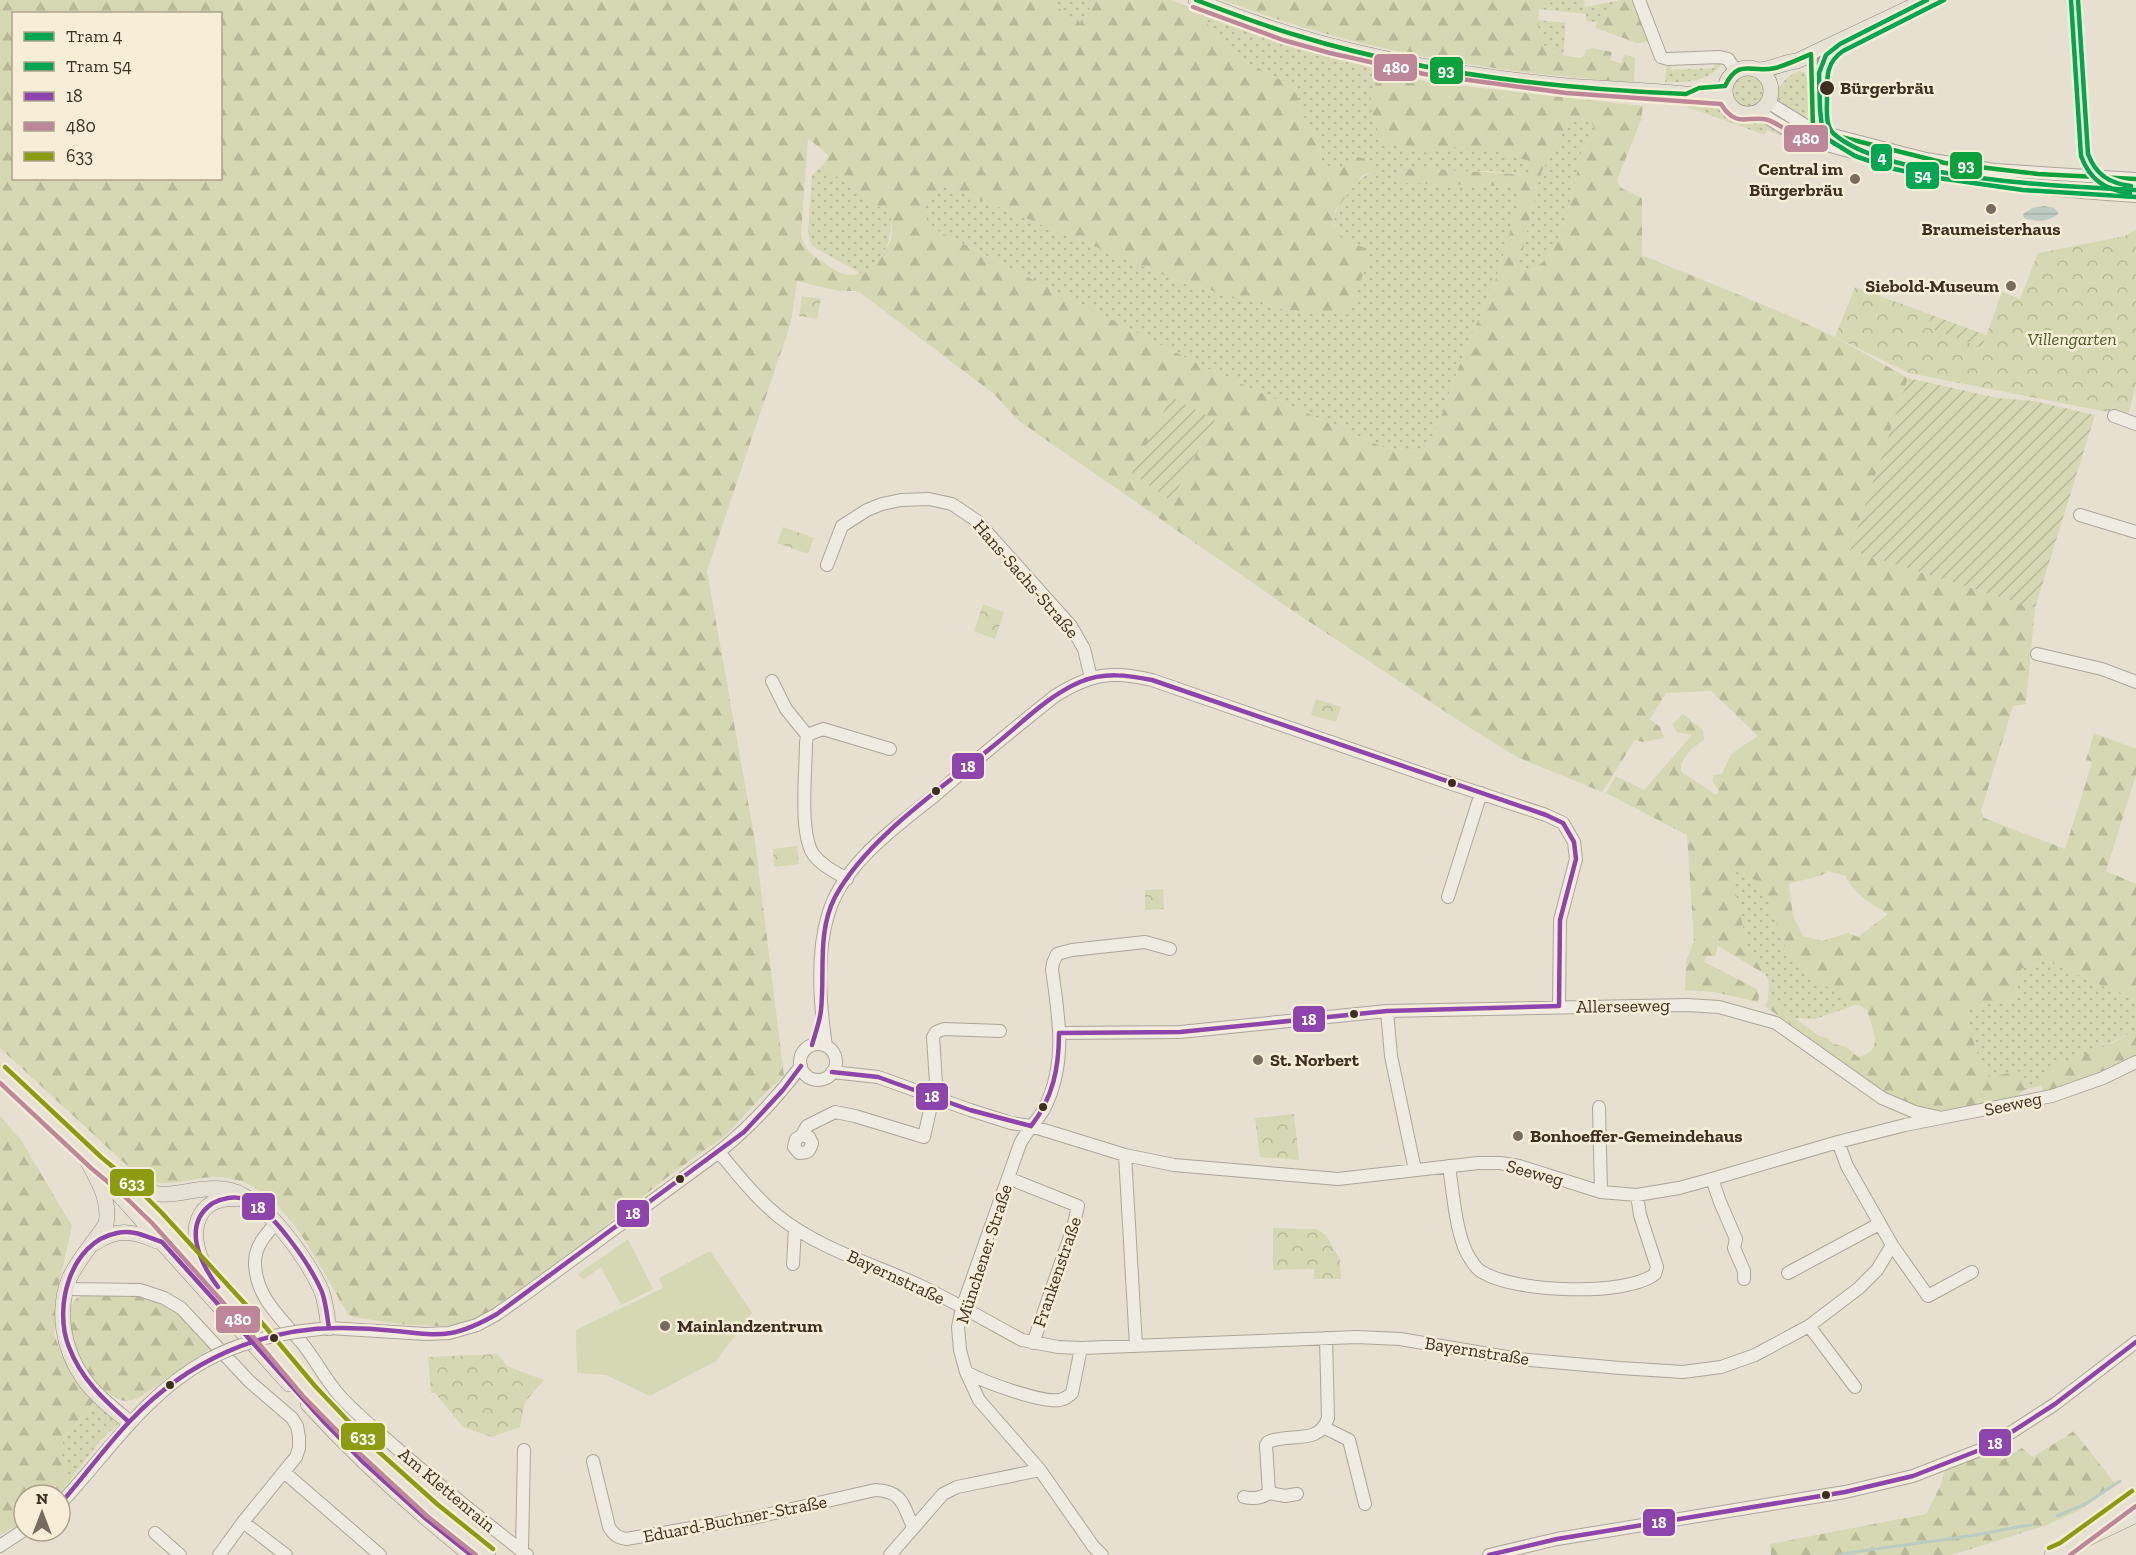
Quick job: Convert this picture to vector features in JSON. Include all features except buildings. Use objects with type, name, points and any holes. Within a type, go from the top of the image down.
[{"type":"main road","points":[[1196,0],[1301,37],[1443,70],[1564,86],[1686,94],[1700,88],[1726,91]]},
{"type":"main road","points":[[1759,70],[1773,69],[1788,62],[1797,61],[1926,0]]},
{"type":"main road","points":[[1771,85],[1792,69],[1797,61]]},
{"type":"main road","points":[[1733,66],[1759,70],[1765,74],[1771,85],[1772,95],[1765,107],[1747,114],[1740,113],[1734,109],[1726,91],[1733,66]]},
{"type":"main road","points":[[0,1074],[96,1163],[126,1187],[157,1218],[309,1391],[365,1449],[432,1510],[488,1555]]},
{"type":"main road","points":[[80,1146],[103,1191],[108,1207],[106,1224],[71,1276],[66,1289],[63,1322],[70,1352],[84,1379],[129,1422]]},
{"type":"main road","points":[[96,1163],[111,1169],[140,1190],[153,1195],[168,1196],[208,1188],[227,1190],[248,1199],[276,1223],[307,1265],[321,1292],[329,1328]]},
{"type":"main road","points":[[96,1163],[102,1175],[213,1300],[362,1461],[425,1518],[471,1555]]},
{"type":"main road","points":[[212,1280],[200,1258],[195,1241],[196,1223],[206,1208],[213,1203],[230,1198],[248,1199]]},
{"type":"main road","points":[[93,1245],[121,1232],[142,1234],[162,1242]]},
{"type":"main road","points":[[2058,1553],[2136,1497]]},
{"type":"main road","points":[[2058,1553],[2134,1517]]},
{"type":"street","points":[[1639,0],[1661,57],[1668,59],[1720,57],[1728,59],[1733,66]]},
{"type":"street","points":[[1765,107],[1764,115],[1796,136],[1864,156],[1925,165],[2038,174],[2136,178]]},
{"type":"street","points":[[1925,165],[1993,183],[2038,189],[2136,196]]},
{"type":"street","points":[[1993,183],[1994,170]]},
{"type":"street","points":[[2038,174],[2038,189]]},
{"type":"street","points":[[2114,417],[2136,424]]},
{"type":"street","name":"Hans-Sachs-Straße","points":[[827,565],[842,526],[867,510],[901,500],[929,499],[952,504],[977,521],[1071,626],[1084,648],[1091,678]]},
{"type":"street","points":[[2080,515],[2136,532]]},
{"type":"street","points":[[2037,654],[2102,669],[2136,682]]},
{"type":"street","points":[[826,1046],[821,1011],[822,952],[828,915],[847,879],[872,847],[1055,696],[1076,683],[1091,678],[1128,675],[1152,680],[1558,820],[1567,828],[1574,842],[1576,859],[1560,920],[1559,1006]]},
{"type":"street","points":[[772,681],[786,709],[807,735],[805,833],[814,855],[823,864],[847,879]]},
{"type":"street","points":[[807,735],[823,729],[890,749]]},
{"type":"street","points":[[1448,897],[1481,793]]},
{"type":"street","name":"Münchener Straße","points":[[1102,1555],[1093,1546],[1040,1470],[979,1400],[966,1372],[960,1350],[958,1327],[962,1308],[1020,1144],[1030,1126],[1044,1109],[1056,1077],[1060,1056],[1052,970],[1057,954],[1065,951],[1145,942],[1170,949]]},
{"type":"street","name":"Allerseeweg","points":[[1059,1033],[1180,1032],[1387,1011],[1518,1009],[1559,1006],[1719,1007],[1776,1023],[1882,1098],[1916,1112],[1942,1118]]},
{"type":"street","points":[[812,1046],[821,1011]]},
{"type":"street","points":[[1387,1011],[1391,1056],[1415,1170]]},
{"type":"street","points":[[802,1135],[807,1126],[835,1112],[924,1137],[936,1083],[933,1037],[936,1032],[944,1029],[1000,1032]]},
{"type":"street","points":[[72,1491],[129,1422],[168,1385],[205,1361],[241,1345],[283,1333],[311,1329],[426,1334],[449,1333],[477,1325],[514,1302],[744,1132],[783,1090],[801,1066],[802,1055],[812,1046],[821,1044],[826,1046],[834,1055],[834,1066],[823,1079],[812,1078],[801,1066]]},
{"type":"street","name":"Seeweg","points":[[834,1066],[892,1082],[1011,1123],[1030,1126],[1125,1155],[1174,1165],[1323,1178],[1355,1178],[1449,1166],[1500,1163],[1519,1166],[1601,1192],[1637,1195],[1679,1188],[1838,1142],[2052,1096],[2103,1078],[2136,1062]]},
{"type":"street","points":[[783,1090],[812,1078]]},
{"type":"street","points":[[1599,1107],[1601,1192]]},
{"type":"street","points":[[1838,1142],[1847,1166],[1879,1224],[1928,1296],[1972,1272]]},
{"type":"street","name":"Bayernstraße","points":[[719,1152],[747,1186],[777,1215],[795,1228],[844,1253],[922,1287],[1022,1340],[1081,1348],[1357,1336],[1400,1339],[1518,1359],[1683,1371],[1721,1367],[1739,1362],[1784,1341],[1809,1326],[1859,1288],[1877,1270],[1892,1245]]},
{"type":"street","points":[[1125,1155],[1136,1346]]},
{"type":"street","points":[[1449,1166],[1461,1240],[1470,1259],[1483,1273],[1537,1287],[1572,1290],[1600,1288],[1627,1285],[1650,1278],[1655,1274],[1657,1267],[1640,1215],[1637,1195]]},
{"type":"street","name":"Frankenstraße","points":[[1008,1178],[1078,1206],[1076,1219],[1033,1342]]},
{"type":"street","points":[[1712,1179],[1736,1239],[1734,1248],[1744,1271],[1744,1279]]},
{"type":"street","name":"Am Klettenrain","points":[[276,1223],[257,1249],[255,1262],[262,1293],[272,1311],[308,1350],[338,1394],[356,1412],[438,1484],[524,1553]]},
{"type":"street","points":[[1788,1273],[1879,1224]]},
{"type":"street","points":[[793,1264],[795,1228]]},
{"type":"street","points":[[66,1289],[140,1290],[164,1298],[181,1308],[249,1381],[297,1426],[299,1448],[296,1457],[243,1522],[224,1553]]},
{"type":"street","points":[[1809,1326],[1856,1387]]},
{"type":"street","points":[[1269,1493],[1266,1445],[1268,1442],[1275,1438],[1318,1434],[1325,1428],[1328,1418],[1326,1338]]},
{"type":"street","points":[[1489,1555],[1568,1537],[1845,1492],[1913,1476],[1957,1460],[1998,1441],[2055,1404],[2136,1342]]},
{"type":"street","points":[[966,1372],[982,1381],[1005,1388],[1050,1400],[1059,1400],[1072,1393],[1081,1348]]},
{"type":"street","points":[[1325,1428],[1349,1440],[1365,1504]]},
{"type":"street","name":"Am Klettenrain","points":[[524,1450],[524,1553]]},
{"type":"street","name":"Eduard-Buchner-Straße","points":[[593,1461],[609,1527],[618,1538],[626,1539],[757,1516],[875,1490],[890,1491],[900,1498],[913,1527]]},
{"type":"street","points":[[890,1555],[943,1494],[957,1487],[1040,1470]]},
{"type":"street","points":[[284,1472],[380,1555]]},
{"type":"street","points":[[1244,1497],[1265,1496],[1269,1493],[1285,1496],[1297,1494]]},
{"type":"street","points":[[243,1522],[286,1555]]},
{"type":"street","points":[[155,1533],[180,1555]]},
{"type":"green space","points":[[0,0],[1053,0],[1067,17],[1080,22],[1096,0],[1171,0],[1197,10],[1217,36],[1245,61],[1296,88],[1301,112],[1318,141],[1323,166],[1338,169],[1358,157],[1365,159],[1374,171],[1363,175],[1335,210],[1334,227],[1343,240],[1363,247],[1370,257],[1347,315],[1279,309],[1181,282],[945,185],[921,211],[936,230],[1206,368],[1385,448],[1428,452],[1464,353],[1498,273],[1522,191],[1503,186],[1402,183],[1393,178],[1395,174],[1412,169],[1429,168],[1526,175],[1534,167],[1529,161],[1484,148],[1450,147],[1421,153],[1386,141],[1375,126],[1370,103],[1379,70],[1428,82],[1643,106],[1641,120],[1617,180],[1621,188],[1642,198],[1642,255],[1835,337],[1908,378],[1850,550],[2035,608],[2026,704],[2013,706],[1981,811],[1984,818],[2065,849],[2092,763],[2086,760],[2094,733],[2136,749],[2136,775],[2106,871],[2136,884],[2136,1001],[2045,960],[2021,969],[2016,1000],[1964,1008],[1977,1053],[1989,1077],[2019,1071],[2025,1079],[2024,1090],[2017,1097],[1950,1112],[1917,1108],[1885,1096],[1765,1006],[1768,998],[1819,1036],[1846,1047],[1858,1057],[1872,1050],[1875,1038],[1867,1010],[1810,977],[1782,941],[1771,905],[1758,881],[1747,877],[1741,870],[1732,875],[1748,951],[1766,966],[1765,974],[1718,946],[1715,956],[1707,956],[1704,962],[1757,989],[1758,1002],[1714,992],[1685,990],[1686,962],[1694,940],[1687,835],[1606,793],[1616,776],[1644,790],[1692,735],[1677,732],[1672,724],[1683,714],[1703,730],[1704,740],[1691,749],[1681,764],[1681,771],[1716,795],[1719,790],[1712,781],[1714,775],[1722,774],[1731,754],[1758,736],[1711,691],[1666,693],[1650,719],[1660,727],[1664,738],[1643,742],[1635,740],[1602,792],[1517,757],[1296,613],[1019,421],[994,394],[858,291],[839,291],[797,281],[791,322],[707,571],[755,841],[784,1076],[726,1135],[674,1172],[585,1242],[481,1317],[455,1325],[399,1324],[348,1314],[295,1226],[278,1206],[259,1190],[237,1180],[213,1177],[181,1182],[156,1182],[133,1171],[0,1048]],"holes":[[[1588,117],[1597,132],[1582,150],[1565,226],[1545,260],[1532,271],[1513,265],[1522,254],[1542,171],[1569,122]],[[808,138],[829,156],[822,166],[891,215],[892,233],[889,244],[875,262],[858,274],[845,274],[827,265],[807,249],[801,235]],[[1828,871],[1846,876],[1858,893],[1888,914],[1858,937],[1848,933],[1822,941],[1803,936],[1793,916],[1789,884]]]},
{"type":"green space","points":[[1053,0],[1096,0],[1080,22],[1067,17]]},
{"type":"green space","points":[[1223,0],[1555,0],[1539,9],[1539,32],[1545,46],[1559,54],[1582,58],[1587,49],[1592,48],[1612,52],[1610,60],[1621,63],[1624,55],[1635,57],[1634,82],[1530,73],[1426,57],[1323,33]]},
{"type":"green space","points":[[1555,0],[1584,0],[1585,7],[1622,0],[1597,22],[1586,21],[1586,14],[1539,9]]},
{"type":"green space","points":[[1622,0],[1635,0],[1649,38],[1647,42],[1637,43],[1596,28],[1597,22]]},
{"type":"green space","points":[[1197,10],[1238,28],[1379,70],[1370,103],[1421,153],[1450,147],[1484,148],[1529,161],[1534,167],[1526,175],[1463,171],[1522,191],[1498,273],[1464,353],[1428,452],[1385,448],[1206,368],[936,230],[920,211],[945,185],[1181,282],[1279,309],[1363,247],[1341,238],[1334,220],[1349,190],[1374,171],[1323,166],[1318,141],[1301,112],[1296,88],[1245,61],[1217,36]]},
{"type":"green space","points":[[1537,20],[1566,23],[1563,56],[1542,43],[1538,34]]},
{"type":"green space","points":[[1714,61],[1722,64],[1703,78],[1665,82],[1667,64],[1670,63],[1671,70],[1714,68]]},
{"type":"green space","points":[[1800,71],[1805,73],[1809,90],[1810,103],[1805,119],[1779,104],[1778,98],[1782,83]]},
{"type":"green space","points":[[1748,72],[1762,77],[1767,91],[1762,105],[1748,110],[1734,105],[1729,91],[1734,77]]},
{"type":"green space","points":[[1663,100],[1716,102],[1735,117],[1760,120],[1782,133],[1781,135],[1767,130],[1765,135],[1682,105],[1664,104]]},
{"type":"green space","points":[[1588,117],[1597,131],[1582,150],[1565,226],[1545,261],[1532,271],[1513,265],[1522,254],[1542,171],[1569,122]]},
{"type":"green space","points":[[822,166],[891,215],[890,235],[886,249],[862,274],[812,246],[808,233],[812,175]]},
{"type":"green space","name":"Villengarten","points":[[2136,229],[2136,384],[2128,416],[1909,373],[1835,337],[1855,287],[1932,315],[1927,327],[1982,347],[2002,292],[2020,299],[2038,253],[2125,236]]},
{"type":"green space","points":[[802,296],[821,299],[817,319],[799,316]]},
{"type":"green space","points":[[1932,315],[1986,335],[1982,348],[1927,327]]},
{"type":"green space","points":[[1908,378],[1997,398],[2034,401],[2095,415],[2035,608],[1850,550]]},
{"type":"green space","points":[[1171,397],[1215,420],[1171,501],[1132,473]]},
{"type":"green space","points":[[783,527],[814,538],[808,554],[777,543]]},
{"type":"green space","points":[[983,604],[1004,612],[995,639],[974,631]]},
{"type":"green space","points":[[1316,699],[1341,707],[1336,722],[1311,715]]},
{"type":"green space","points":[[797,846],[799,864],[774,867],[773,849]]},
{"type":"green space","points":[[1741,870],[1747,877],[1758,881],[1771,905],[1782,941],[1794,959],[1810,977],[1858,1004],[1815,1019],[1795,1018],[1768,998],[1769,982],[1765,974],[1766,966],[1748,952],[1731,874]]},
{"type":"green space","points":[[1163,889],[1164,909],[1145,910],[1145,890]]},
{"type":"green space","points":[[2045,960],[2136,1001],[2136,1030],[2040,1080],[2041,1086],[2024,1090],[2025,1079],[1989,1078],[1977,1053],[1964,1008],[2015,1000],[2021,969]]},
{"type":"green space","points":[[2136,1030],[2136,1059],[2084,1083],[2043,1092],[2040,1081],[2048,1068],[2113,1043]]},
{"type":"green space","points":[[1294,1114],[1299,1160],[1260,1157],[1255,1118]]},
{"type":"green space","points":[[0,1116],[21,1140],[72,1226],[58,1288],[54,1335],[70,1373],[94,1401],[63,1440],[62,1457],[70,1480],[68,1483],[12,1483],[12,1528],[0,1535]]},
{"type":"green space","points":[[1273,1228],[1317,1229],[1326,1235],[1340,1260],[1341,1279],[1314,1279],[1314,1269],[1273,1270]]},
{"type":"green space","points":[[628,1239],[653,1289],[621,1305],[601,1267],[583,1280],[578,1274]]},
{"type":"green space","name":"Mainlandzentrum","points":[[710,1251],[752,1313],[716,1361],[650,1396],[606,1375],[577,1373],[576,1330],[663,1288],[659,1278]]},
{"type":"green space","points":[[94,1290],[164,1298],[215,1345],[140,1397],[126,1401],[118,1399],[88,1377],[73,1343],[70,1305],[77,1298]]},
{"type":"green space","points":[[498,1354],[507,1366],[544,1380],[525,1402],[520,1427],[492,1437],[463,1427],[435,1393],[431,1393],[428,1357]]},
{"type":"green space","points":[[94,1401],[119,1423],[100,1441],[70,1480],[62,1457],[63,1440]]},
{"type":"green space","points":[[2074,1431],[2116,1485],[2078,1511],[2047,1525],[1952,1555],[1771,1555],[1770,1544],[1926,1514],[1940,1487],[1945,1468],[1988,1454],[2002,1460],[2022,1448],[2033,1457]]},
{"type":"shaded area","points":[[2044,206],[2054,208],[2059,213],[2042,220],[2024,218],[2023,214],[2032,208]]},
{"type":"waterway","points":[[2057,1516],[2087,1503],[2120,1481]]},
{"type":"waterway","points":[[1838,1555],[2032,1525]]},
{"type":"tram line","name":"54","points":[[1927,0],[1840,44],[1826,55],[1819,73],[1820,109],[1822,128],[1829,140],[1855,156],[1890,168],[1931,177],[2023,190],[2136,197]]},
{"type":"tram line","name":"4","points":[[1944,0],[1837,56],[1830,66],[1827,78],[1828,122],[1834,134],[1859,149],[1893,161],[1934,171],[2023,183],[2136,190]]},
{"type":"tram line","name":"54","points":[[2071,0],[2081,156],[2089,171],[2100,182],[2121,192],[2130,193]]},
{"type":"tram line","name":"4","points":[[2078,0],[2088,154],[2099,173],[2104,177],[2116,183],[2131,186]]},
{"type":"transit line","name":"93","points":[[1196,0],[1286,32],[1394,60],[1442,70],[1589,88],[1686,94],[1699,88],[1725,86],[1730,77],[1741,69],[1775,68],[1811,54],[1813,130],[1945,163],[2038,174],[2136,179]]},
{"type":"transit line","name":"480","points":[[1193,7],[1283,40],[1424,74],[1566,93],[1721,104],[1732,117],[1768,120],[1796,136],[1809,139],[1816,138],[1820,132],[1819,59],[1929,7]]},
{"type":"transit line","name":"18","points":[[812,1045],[821,1010],[824,938],[829,910],[849,875],[885,835],[906,816],[1045,703],[1080,682],[1107,676],[1152,680],[1546,815],[1563,823],[1574,842],[1576,859],[1560,920],[1559,1006]]},
{"type":"transit line","name":"18","points":[[1059,1033],[1180,1032],[1387,1011],[1559,1006]]},
{"type":"transit line","name":"18","points":[[1031,1126],[1050,1093],[1058,1058],[1059,1033]]},
{"type":"transit line","name":"18","points":[[72,1489],[121,1430],[153,1399],[201,1365],[227,1352],[254,1341],[312,1329],[356,1328],[424,1334],[451,1333],[469,1328],[497,1314],[744,1132],[783,1090],[801,1066]]},
{"type":"transit line","name":"633","points":[[5,1067],[162,1213],[257,1317],[315,1386],[370,1444],[437,1504],[493,1549]]},
{"type":"transit line","name":"18","points":[[832,1072],[878,1077],[970,1110],[1031,1126]]},
{"type":"transit line","name":"480","points":[[0,1083],[152,1223],[303,1396],[360,1454],[427,1516],[476,1555]]},
{"type":"transit line","name":"18","points":[[218,1287],[200,1255],[196,1232],[198,1222],[203,1212],[213,1203],[224,1199],[244,1199],[266,1213],[300,1254],[322,1292],[329,1328]]},
{"type":"transit line","name":"18","points":[[129,1422],[102,1397],[80,1369],[69,1347],[63,1314],[69,1279],[87,1249],[101,1239],[123,1232],[140,1234],[162,1242],[362,1461],[425,1518],[471,1555]]},
{"type":"transit line","name":"18","points":[[1489,1555],[1557,1539],[1845,1492],[1913,1476],[1990,1446],[2055,1404],[2136,1342]]},
{"type":"transit line","name":"633","points":[[2049,1548],[2060,1543],[2132,1491]]},
{"type":"transit line","name":"480","points":[[2070,1555],[2136,1506]]},
{"type":"place","name":"Bürgerbräu","points":[[1827,88]]},
{"type":"place","name":"Central im Bürgerbräu","points":[[1855,179]]},
{"type":"place","name":"Braumeisterhaus","points":[[1991,209]]},
{"type":"place","name":"Siebold-Museum","points":[[2011,286]]},
{"type":"place","name":"St. Norbert","points":[[1258,1060]]},
{"type":"place","name":"Bonhoeffer-Gemeindehaus","points":[[1518,1136]]},
{"type":"place","name":"Mainlandzentrum","points":[[665,1326]]}]
